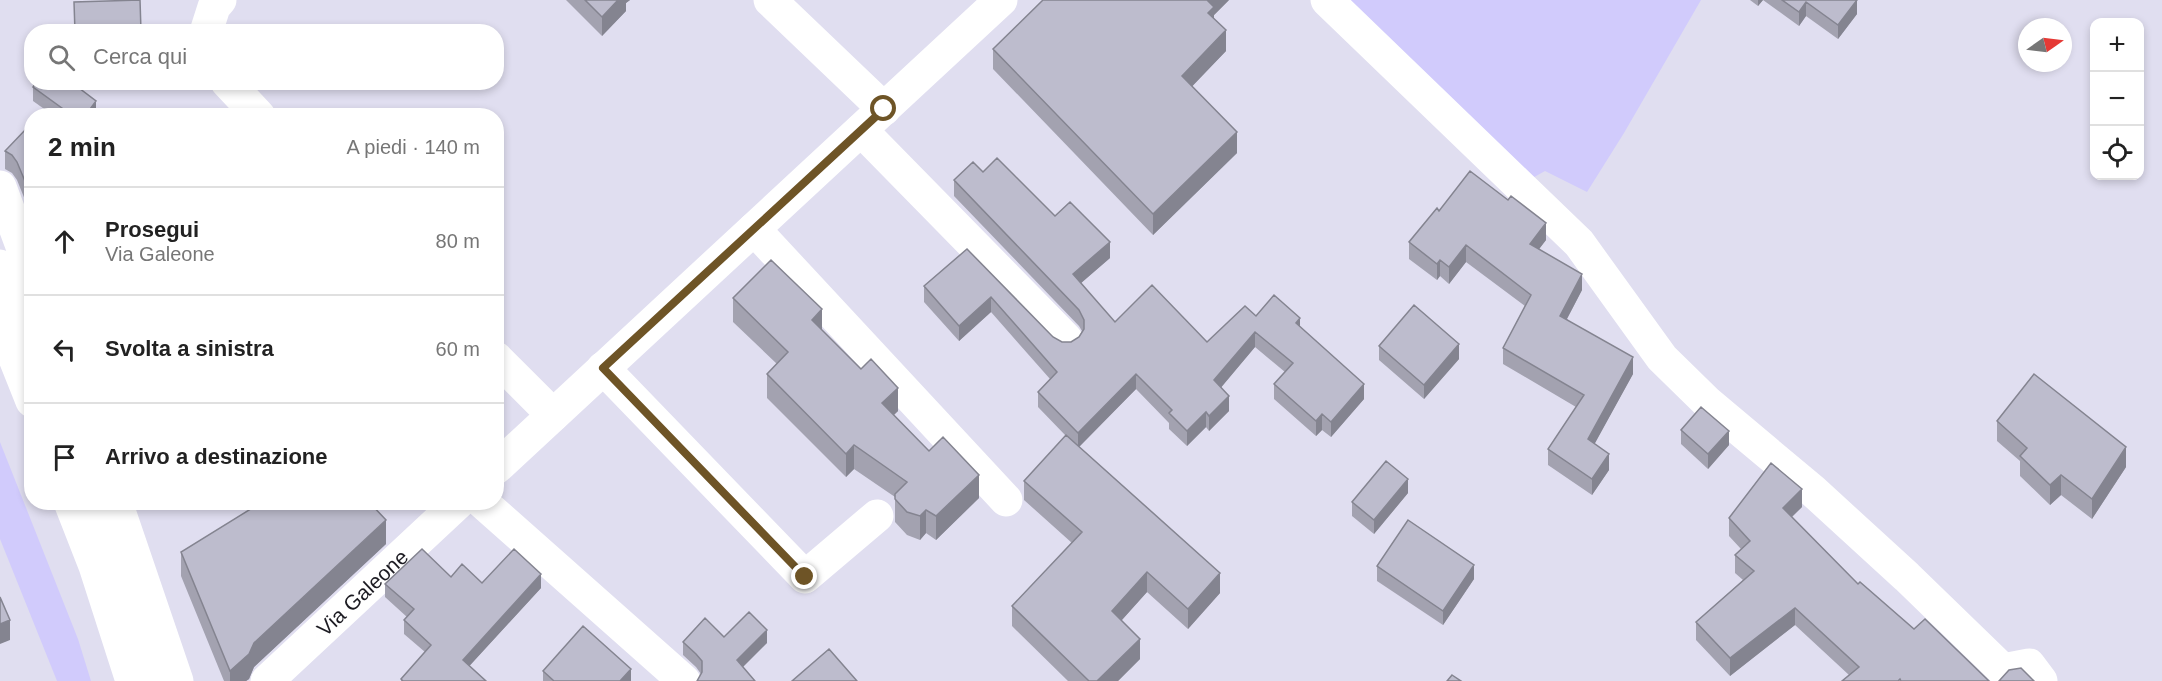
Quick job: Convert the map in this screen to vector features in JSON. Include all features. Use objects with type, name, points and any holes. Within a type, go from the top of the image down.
[{"type":"main road","points":[[209,24],[214,7],[220,0]]},
{"type":"main road","points":[[770,0],[1066,339]]},
{"type":"main road","points":[[504,461],[1001,0]]},
{"type":"main road","points":[[1327,0],[1579,243],[1662,358],[1708,403],[1813,491],[2003,670],[2030,665],[2041,681]]},
{"type":"main road","points":[[234,90],[251,108]]},
{"type":"main road","points":[[0,187],[24,252]]},
{"type":"main road","points":[[754,230],[1006,500]]},
{"type":"main road","points":[[0,266],[24,328]]},
{"type":"main road","points":[[0,321],[24,381]]},
{"type":"main road","points":[[504,366],[553,415]]},
{"type":"main road","points":[[603,368],[805,577],[877,516]]},
{"type":"main road","points":[[73,510],[95,566],[132,681]]},
{"type":"main road","points":[[94,510],[172,680]]},
{"type":"main road","points":[[119,510],[172,680]]},
{"type":"main road","name":"Via Galeone","points":[[267,681],[450,510]]},
{"type":"main road","points":[[491,510],[684,681]]},
{"type":"shaded area","points":[[1346,0],[1701,0],[1587,192],[1545,171],[1529,180]]},
{"type":"shaded area","points":[[0,442],[24,503],[24,510],[27,510],[78,639],[91,681],[57,681],[0,539]]},
{"type":"building","points":[[140,0],[141,24],[75,24],[74,2]]},
{"type":"building","points":[[585,0],[618,0],[602,17]]},
{"type":"building","points":[[1043,0],[1207,0],[1214,7],[1208,13],[1226,30],[1182,76],[1237,132],[1153,214],[993,49]]},
{"type":"building","points":[[1782,0],[1857,0],[1838,25],[1806,2],[1799,12]]},
{"type":"building","points":[[37,90],[82,90],[96,101],[91,108],[62,108]]},
{"type":"building","points":[[24,131],[24,179],[17,162],[5,151]]},
{"type":"building","points":[[997,158],[1055,216],[1070,202],[1110,242],[1073,274],[1115,322],[1152,285],[1207,342],[1245,306],[1256,316],[1274,295],[1300,318],[1296,323],[1364,384],[1331,422],[1322,414],[1316,421],[1274,384],[1293,363],[1255,332],[1214,380],[1229,396],[1209,416],[1206,412],[1187,431],[1169,413],[1172,410],[1136,374],[1078,433],[1038,392],[1057,372],[991,297],[959,326],[924,286],[967,249],[1053,337],[1062,342],[1071,342],[1079,337],[1084,329],[1084,320],[1079,310],[954,180],[973,162],[983,172]]},
{"type":"building","points":[[1470,171],[1508,200],[1511,196],[1546,223],[1530,244],[1582,274],[1560,316],[1633,357],[1588,439],[1609,454],[1592,479],[1548,449],[1584,395],[1503,348],[1531,295],[1466,245],[1449,267],[1440,260],[1437,264],[1409,242],[1437,208],[1439,211]]},
{"type":"building","points":[[771,260],[822,309],[812,320],[861,369],[871,359],[898,388],[882,403],[929,451],[943,437],[979,475],[936,516],[926,510],[920,516],[907,512],[895,499],[895,494],[907,482],[854,445],[846,454],[767,374],[788,352],[733,298]]},
{"type":"building","points":[[1414,305],[1459,344],[1424,385],[1379,346]]},
{"type":"building","points":[[2034,374],[2126,447],[2092,499],[2061,475],[2050,485],[2020,456],[2027,448],[1997,421]]},
{"type":"building","points":[[1701,407],[1729,431],[1708,454],[1681,430]]},
{"type":"building","points":[[1066,435],[1220,573],[1188,609],[1147,572],[1112,611],[1140,639],[1097,681],[1089,681],[1012,606],[1082,532],[1024,481]]},
{"type":"building","points":[[1386,461],[1408,479],[1374,520],[1352,502]]},
{"type":"building","points":[[1771,463],[1802,489],[1783,508],[1858,584],[1860,582],[1914,629],[1925,619],[1989,681],[1901,681],[1900,679],[1898,681],[1842,681],[1859,667],[1795,608],[1730,658],[1696,622],[1754,571],[1735,555],[1750,541],[1729,518]]},
{"type":"building","points":[[249,510],[377,510],[386,520],[254,643],[249,654],[230,671],[181,552]]},
{"type":"building","points":[[1408,520],[1474,565],[1443,611],[1377,566]]},
{"type":"building","points":[[422,549],[451,577],[462,564],[482,583],[514,549],[541,574],[463,660],[486,681],[403,681],[401,679],[431,645],[404,620],[414,609],[385,584]]},
{"type":"building","points":[[0,597],[10,620],[0,624]]},
{"type":"building","points":[[749,612],[767,630],[737,660],[755,681],[697,681],[702,672],[702,661],[683,642],[705,618],[724,637]]},
{"type":"building","points":[[583,626],[631,669],[620,681],[554,681],[543,671]]},
{"type":"building","points":[[829,649],[857,681],[792,681]]},
{"type":"building","points":[[2021,668],[2034,681],[1999,681],[2009,670]]},
{"type":"building","points":[[1452,675],[1461,681],[1447,681]]},
{"type":"route","points":[[805,577],[603,368],[884,109]]}]
